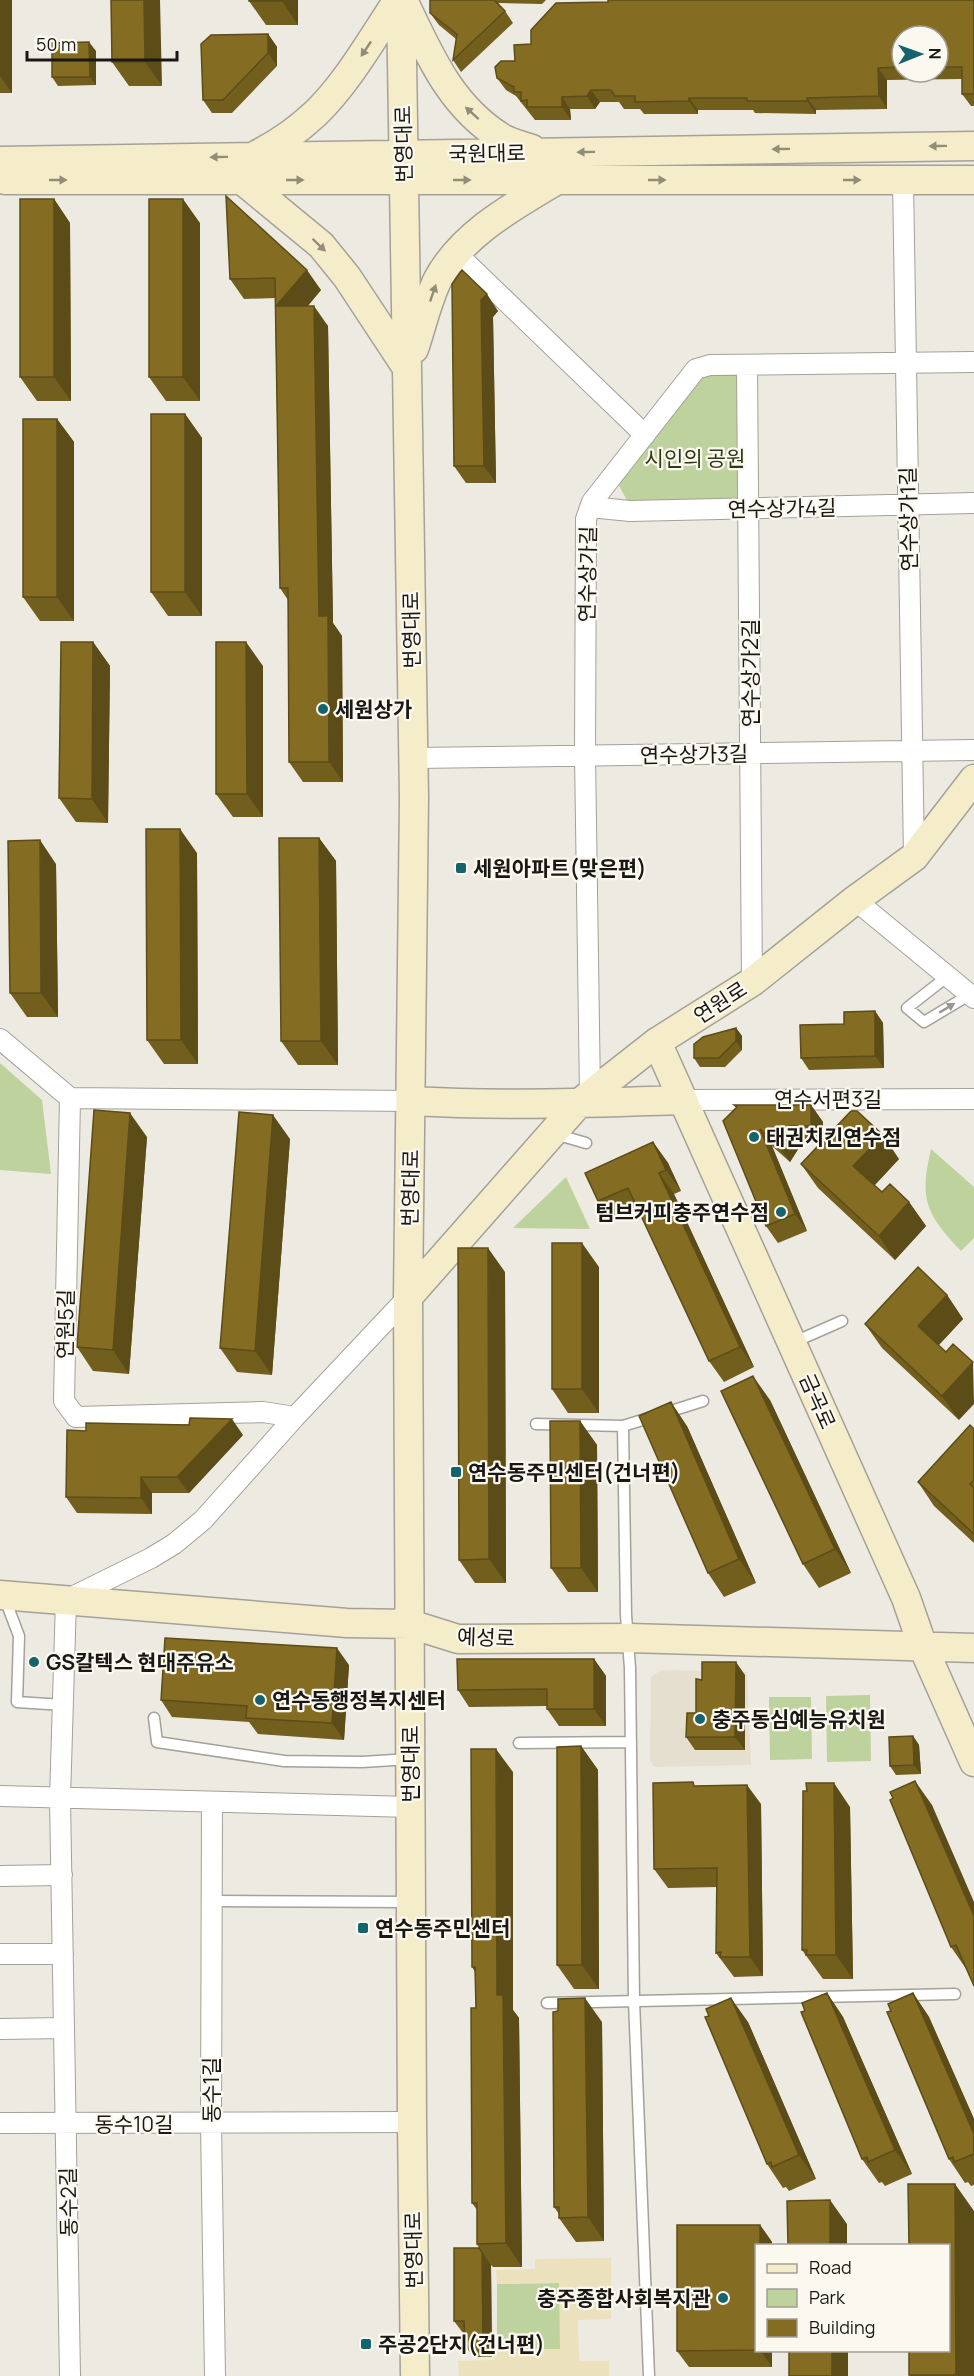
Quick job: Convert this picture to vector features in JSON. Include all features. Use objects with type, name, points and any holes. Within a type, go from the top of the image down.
[{"type":"street","points":[[407,369],[347,277],[321,245],[248,168],[317,112],[353,67],[400,0],[441,77],[467,109],[503,138],[540,152]]},
{"type":"street","name":"번영대로","points":[[400,0],[414,758],[408,1297],[415,2376]]},
{"type":"street","name":"국원대로","points":[[404,167],[540,152],[974,146]]},
{"type":"street","name":"국원대로","points":[[0,161],[248,168],[404,167],[557,180],[974,180]]},
{"type":"street","name":"국원대로","points":[[0,180],[248,168]]},
{"type":"street","points":[[407,369],[437,280],[457,254],[468,241],[497,217],[557,180]]},
{"type":"street","name":"연수상가1길","points":[[903,180],[914,858]]},
{"type":"street","points":[[457,254],[645,435]]},
{"type":"street","name":"연수상가길","points":[[584,1099],[586,519],[592,502],[696,369],[710,365],[974,362]]},
{"type":"street","name":"연수상가2길","points":[[747,365],[750,508],[752,982]]},
{"type":"street","name":"연수상가4길","points":[[590,507],[630,511],[974,503]]},
{"type":"street","name":"연수상가3길","points":[[414,758],[974,750]]},
{"type":"street","name":"연원로","points":[[408,1297],[584,1099],[657,1042],[752,982],[855,900],[914,858],[974,778]]},
{"type":"street","points":[[855,900],[972,996]]},
{"type":"street","points":[[0,1039],[70,1098],[411,1101],[467,1104],[584,1099],[682,1100]]},
{"type":"street","name":"금곡로","points":[[657,1042],[906,1598],[923,1647],[974,1762]]},
{"type":"street","name":"연원5길","points":[[70,1098],[64,1401],[76,1417],[263,1412],[295,1417]]},
{"type":"street","name":"연수서편3길","points":[[682,1100],[974,1099]]},
{"type":"street","points":[[66,1600],[151,1558],[174,1544],[203,1520],[295,1417],[408,1297]]},
{"type":"street","name":"예성로","points":[[2,1595],[347,1623],[410,1624],[458,1639],[629,1638],[974,1648]]},
{"type":"street","name":"동수2길","points":[[66,1600],[60,1799],[70,2376]]},
{"type":"street","points":[[0,1797],[410,1807]]},
{"type":"street","name":"동수1길","points":[[212,1803],[211,2124],[215,2376]]},
{"type":"street","points":[[0,1876],[62,1875]]},
{"type":"street","points":[[0,1954],[63,1954]]},
{"type":"street","points":[[0,2029],[64,2028]]},
{"type":"street","name":"동수10길","points":[[0,2123],[412,2122]]},
{"type":"lane","points":[[948,976],[908,1008],[924,1022],[972,996]]},
{"type":"lane","points":[[552,1134],[586,1143]]},
{"type":"lane","points":[[792,1343],[842,1322]]},
{"type":"lane","points":[[536,1424],[623,1426],[703,1401]]},
{"type":"lane","points":[[623,1426],[631,1742],[634,2001],[649,2376]]},
{"type":"lane","points":[[2,1595],[19,1636],[17,1702],[63,1705]]},
{"type":"lane","points":[[154,1718],[157,1742],[284,1761],[410,1760]]},
{"type":"lane","points":[[519,1743],[631,1742]]},
{"type":"lane","points":[[213,1901],[411,1902]]},
{"type":"lane","points":[[547,2002],[955,1994]]},
{"type":"shaded area","name":"충주동심예능유치원","points":[[661,1670],[747,1672],[751,1765],[654,1767],[650,1760],[651,1677]]},
{"type":"green space","name":"시인의 공원","points":[[740,373],[741,504],[629,504],[617,482],[700,374]]},
{"type":"green space","points":[[0,1063],[42,1100],[51,1174],[0,1170]]},
{"type":"green space","points":[[931,1149],[974,1187],[974,1238],[961,1251],[940,1227],[928,1205],[926,1181]]},
{"type":"green space","points":[[566,1177],[590,1229],[513,1228]]},
{"type":"green space","points":[[870,1695],[871,1761],[827,1762],[826,1696]]},
{"type":"green space","points":[[769,1697],[811,1697],[812,1759],[770,1760]]},
{"type":"green space","points":[[559,2283],[561,2349],[497,2350],[497,2284]]},
{"type":"sand","points":[[611,2258],[611,2319],[578,2320],[579,2361],[609,2361],[609,2376],[459,2376],[458,2361],[493,2360],[497,2350],[560,2349],[559,2283],[497,2284],[496,2270],[535,2269],[535,2259]]},
{"type":"building","points":[[111,0],[144,0],[145,62],[112,62]]},
{"type":"building","points":[[282,0],[282,1],[249,1]]},
{"type":"building","points":[[430,0],[494,0],[505,11],[453,60],[457,34],[430,13]]},
{"type":"building","points":[[608,0],[974,0],[974,94],[962,94],[962,67],[950,67],[950,24],[890,24],[890,68],[878,68],[879,96],[807,98],[807,101],[689,98],[689,101],[635,102],[635,96],[615,96],[611,90],[591,90],[587,96],[562,97],[562,107],[527,107],[527,100],[521,101],[521,92],[514,92],[514,87],[497,78],[495,67],[501,61],[515,61],[514,45],[531,44],[531,30],[556,3],[608,2]]},
{"type":"building","points":[[268,34],[268,53],[223,100],[203,100],[201,44],[211,35]]},
{"type":"building","points":[[89,42],[90,77],[52,77],[52,43]]},
{"type":"building","points":[[226,196],[307,270],[276,306],[314,306],[319,616],[328,616],[329,762],[289,762],[288,588],[280,588],[275,278],[230,279]]},
{"type":"building","points":[[20,199],[54,199],[54,377],[20,377]]},
{"type":"building","points":[[149,199],[183,199],[183,377],[149,377]]},
{"type":"building","points":[[462,270],[487,294],[481,300],[484,466],[454,466],[452,284]]},
{"type":"building","points":[[151,414],[185,414],[185,592],[151,592]]},
{"type":"building","points":[[23,419],[57,419],[57,597],[23,597]]},
{"type":"building","points":[[61,642],[93,642],[92,799],[59,798]]},
{"type":"building","points":[[216,642],[246,642],[247,794],[216,794]]},
{"type":"building","points":[[146,829],[180,829],[181,1040],[147,1040]]},
{"type":"building","points":[[279,838],[319,838],[321,1041],[281,1041]]},
{"type":"building","points":[[40,840],[41,993],[10,993],[8,841]]},
{"type":"building","points":[[875,1011],[875,1056],[801,1058],[800,1025],[844,1024],[844,1012]]},
{"type":"building","points":[[736,1028],[736,1041],[719,1058],[694,1058],[694,1044],[703,1037]]},
{"type":"building","points":[[734,1105],[811,1105],[811,1126],[790,1126],[778,1146],[760,1129],[795,1214],[766,1226],[723,1121],[737,1107]]},
{"type":"building","points":[[94,1110],[130,1113],[113,1350],[77,1347]]},
{"type":"building","points":[[851,1111],[857,1111],[883,1135],[853,1166],[882,1192],[890,1184],[909,1202],[879,1236],[801,1164]]},
{"type":"building","points":[[239,1112],[273,1115],[255,1351],[220,1348]]},
{"type":"building","points":[[653,1142],[666,1170],[659,1173],[740,1347],[709,1361],[628,1188],[598,1201],[585,1173]]},
{"type":"building","points":[[552,1243],[582,1243],[582,1389],[552,1389]]},
{"type":"building","points":[[458,1248],[488,1248],[489,1559],[459,1560]]},
{"type":"building","points":[[918,1267],[947,1295],[918,1326],[946,1352],[953,1344],[973,1362],[942,1396],[865,1324]]},
{"type":"building","points":[[753,1376],[835,1549],[803,1564],[721,1391]]},
{"type":"building","points":[[671,1402],[739,1559],[708,1573],[639,1416]]},
{"type":"building","points":[[190,1418],[232,1419],[177,1477],[141,1477],[141,1498],[66,1497],[67,1430],[86,1431],[86,1423],[189,1425]]},
{"type":"building","points":[[550,1421],[580,1421],[581,1568],[551,1568]]},
{"type":"building","points":[[970,1425],[974,1429],[974,1480],[970,1484],[974,1488],[974,1534],[918,1482]]},
{"type":"building","name":"연수동행정복지센터","points":[[165,1638],[337,1648],[332,1723],[246,1718],[247,1706],[161,1700]]},
{"type":"building","points":[[457,1659],[594,1659],[594,1709],[547,1709],[547,1689],[458,1690]]},
{"type":"building","points":[[702,1662],[736,1662],[735,1737],[686,1737],[687,1713],[696,1713],[696,1679],[702,1680]]},
{"type":"building","points":[[913,1736],[914,1765],[890,1766],[889,1737]]},
{"type":"building","points":[[581,1746],[582,1965],[557,1965],[557,1747]]},
{"type":"building","points":[[471,1749],[496,1749],[497,1995],[503,1995],[506,2243],[477,2244],[477,2203],[472,2203],[471,2008],[476,2008],[475,1967],[472,1967]]},
{"type":"building","points":[[915,1781],[974,1916],[974,1986],[956,1945],[951,1947],[890,1800],[893,1798],[890,1792]]},
{"type":"building","points":[[693,1782],[694,1786],[747,1785],[750,1957],[720,1957],[721,1952],[716,1953],[717,1868],[654,1869],[653,1783]]},
{"type":"building","points":[[806,1783],[834,1783],[836,1955],[806,1955],[807,1950],[802,1950],[803,1791],[807,1791]]},
{"type":"building","points":[[827,1993],[895,2150],[868,2162],[867,2157],[862,2159],[801,2012],[805,2011],[802,2003]]},
{"type":"building","points":[[913,1993],[974,2134],[974,2154],[954,2162],[953,2157],[949,2159],[887,2012],[891,2011],[888,2004]]},
{"type":"building","points":[[585,1998],[588,2217],[559,2218],[559,2207],[554,2207],[553,2012],[558,2011],[558,1999]]},
{"type":"building","points":[[731,1998],[799,2155],[772,2167],[771,2162],[767,2164],[705,2017],[709,2016],[706,2009]]},
{"type":"building","points":[[908,2184],[955,2184],[956,2375],[909,2375],[909,2352],[950,2352],[950,2244],[909,2244]]},
{"type":"building","points":[[830,2200],[830,2244],[788,2244],[787,2201]]},
{"type":"building","name":"충주종합사회복지관","points":[[677,2225],[760,2225],[760,2244],[755,2244],[755,2350],[677,2351]]},
{"type":"building","points":[[454,2248],[479,2248],[482,2252],[483,2345],[465,2345],[464,2321],[454,2321]]},
{"type":"building","points":[[789,2352],[832,2352],[832,2376],[789,2376]]},
{"type":"place","name":"세원상가","points":[[323,709]]},
{"type":"place","name":"세원아파트(맞은편)","points":[[461,868]]},
{"type":"place","name":"태권치킨연수점","points":[[754,1137]]},
{"type":"place","name":"텀브커피충주연수점","points":[[781,1212]]},
{"type":"place","name":"연수동주민센터(건너편)","points":[[456,1472]]},
{"type":"place","name":"GS칼텍스 현대주유소","points":[[34,1662]]},
{"type":"place","name":"연수동행정복지센터","points":[[260,1700]]},
{"type":"place","name":"충주동심예능유치원","points":[[700,1719]]},
{"type":"place","name":"연수동주민센터","points":[[363,1928]]},
{"type":"place","name":"충주종합사회복지관","points":[[723,2298]]},
{"type":"place","name":"주공2단지(건너편)","points":[[366,2344]]}]
